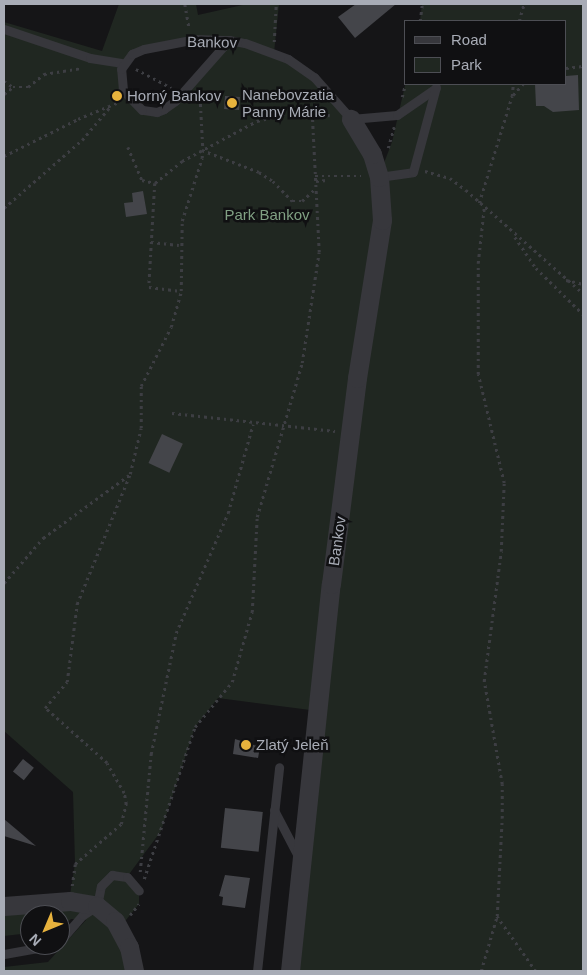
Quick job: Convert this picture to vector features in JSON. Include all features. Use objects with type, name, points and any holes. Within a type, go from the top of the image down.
[{"type":"street","name":"Bankov","points":[[290,971],[300,860],[357,378],[379,247],[383,201],[379,177],[372,154],[351,119]]},
{"type":"street","points":[[4,906],[70,901],[97,906],[115,921],[129,947],[134,971]]},
{"type":"lane","points":[[4,29],[100,59],[123,63],[120,82],[127,97],[142,110],[157,112],[181,94],[230,40]]},
{"type":"lane","name":"Bankov","points":[[123,63],[144,49],[196,39],[230,40],[274,53],[302,67],[328,91],[351,119]]},
{"type":"lane","points":[[351,119],[397,115],[437,86]]},
{"type":"lane","points":[[379,177],[413,172],[437,86]]},
{"type":"lane","points":[[257,971],[279,767]]},
{"type":"lane","points":[[274,810],[300,860]]},
{"type":"lane","points":[[70,930],[83,915],[97,906],[100,886],[112,875],[127,877],[137,887]]},
{"type":"lane","points":[[4,954],[20,951]]},
{"type":"path","points":[[186,4],[187,24],[196,39]]},
{"type":"path","points":[[274,53],[276,4]]},
{"type":"path","points":[[420,20],[422,4]]},
{"type":"path","points":[[519,20],[524,4]]},
{"type":"path","points":[[4,81],[13,87],[28,87],[44,74],[83,68],[100,59]]},
{"type":"path","points":[[123,63],[181,94]]},
{"type":"path","points":[[567,68],[583,66]]},
{"type":"path","points":[[70,901],[75,864],[121,824],[126,804],[124,793],[107,763],[45,708],[66,682],[77,604],[130,474],[141,428],[141,386],[170,327],[182,291],[179,245],[182,221],[203,150],[198,75]]},
{"type":"path","points":[[479,203],[512,96],[512,85]]},
{"type":"path","points":[[512,96],[522,85]]},
{"type":"path","points":[[4,94],[13,87]]},
{"type":"path","points":[[4,156],[78,119],[109,108],[127,97]]},
{"type":"path","points":[[4,208],[82,140],[109,108]]},
{"type":"path","points":[[137,887],[196,727],[232,682],[242,656],[255,593],[254,542],[257,516],[302,362],[319,252],[312,112],[277,114],[182,161],[155,183],[150,242],[149,287],[182,291]]},
{"type":"path","points":[[128,147],[142,180],[155,183]]},
{"type":"path","points":[[203,150],[259,172],[273,181],[292,201],[302,200],[316,188]]},
{"type":"path","points":[[413,172],[425,171],[450,178],[565,280],[583,293]]},
{"type":"path","points":[[315,176],[379,177]]},
{"type":"path","points":[[316,181],[327,180]]},
{"type":"path","points":[[481,971],[497,916],[502,784],[484,681],[501,551],[504,483],[478,374],[478,263],[484,208]]},
{"type":"path","points":[[512,233],[536,268],[583,314]]},
{"type":"path","points":[[150,242],[179,245]]},
{"type":"path","points":[[565,280],[583,284]]},
{"type":"path","points":[[172,413],[282,428],[351,432]]},
{"type":"path","points":[[115,921],[126,920],[140,904],[137,887],[142,860],[142,821],[151,754],[176,634],[228,513],[253,424]]},
{"type":"path","points":[[4,583],[43,538],[130,474]]},
{"type":"path","points":[[497,916],[536,971]]},
{"type":"green space","name":"Park Bankov","points":[[119,4],[196,4],[198,15],[247,4],[279,4],[274,53],[328,91],[379,176],[392,142],[405,85],[567,85],[567,20],[420,20],[422,4],[583,4],[583,971],[290,971],[318,711],[218,698],[195,727],[161,831],[127,877],[139,891],[139,904],[126,920],[116,921],[134,971],[4,971],[4,967],[48,962],[54,955],[70,955],[70,938],[86,920],[70,920],[70,905],[20,905],[20,934],[4,936],[4,906],[69,901],[75,864],[73,792],[4,731],[4,22],[102,51]],"holes":[[[196,39],[229,40],[164,109],[135,106],[120,75],[138,51]]]},
{"type":"building","points":[[356,4],[396,4],[355,38],[338,17]]},
{"type":"building","points":[[578,75],[579,110],[553,112],[544,106],[536,106],[535,85],[567,85],[567,76]]},
{"type":"building","name":"Nanebovzatia Panny Márie","points":[[225,96],[240,97],[239,110],[224,109]]},
{"type":"building","points":[[143,191],[147,214],[126,217],[124,203],[133,202],[132,193]]},
{"type":"building","points":[[162,434],[183,444],[169,473],[148,463]]},
{"type":"building","points":[[235,739],[260,747],[258,758],[233,754]]},
{"type":"building","points":[[23,759],[34,768],[24,780],[13,771]]},
{"type":"building","points":[[225,808],[263,812],[259,852],[221,848]]},
{"type":"building","points":[[4,819],[36,846],[4,836]]},
{"type":"building","points":[[225,875],[250,878],[245,908],[222,905],[223,897],[219,896]]},
{"type":"place","name":"Horný Bankov","points":[[117,96]]},
{"type":"place","name":"Nanebovzatia Panny Márie","points":[[232,103]]},
{"type":"place","name":"Zlatý Jeleň","points":[[246,745]]}]
